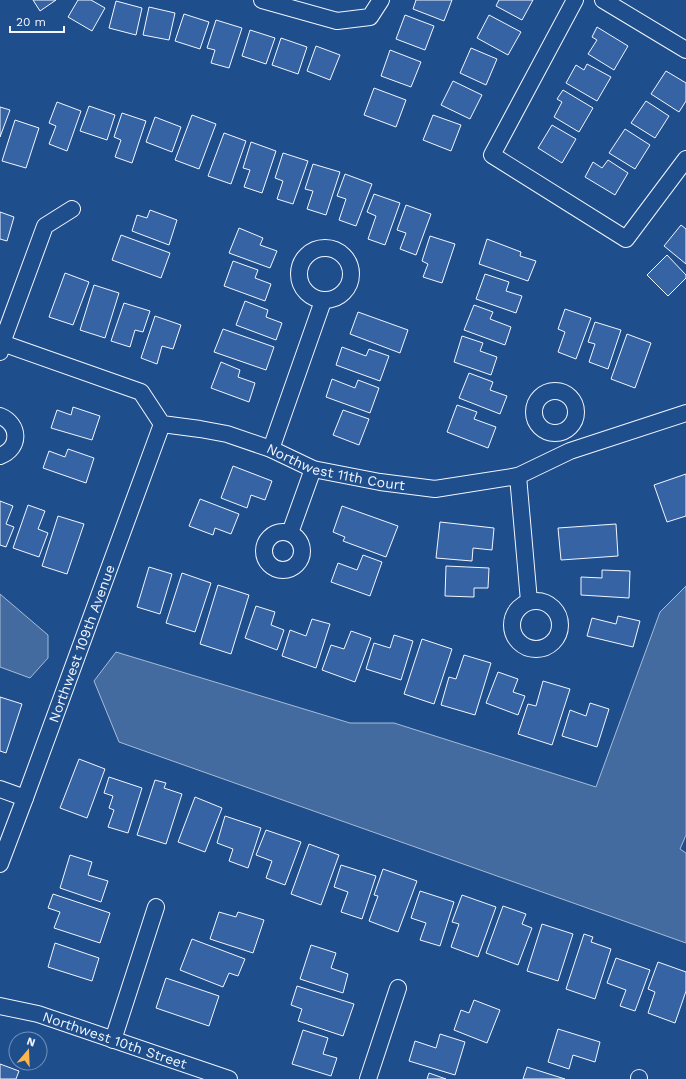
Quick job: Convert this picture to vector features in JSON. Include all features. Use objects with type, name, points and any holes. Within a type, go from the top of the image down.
[{"type":"street","points":[[262,0],[337,22],[370,17],[380,0]]},
{"type":"street","points":[[575,0],[492,154],[626,239],[686,159]]},
{"type":"street","points":[[603,0],[686,50]]},
{"type":"street","points":[[72,208],[45,226],[1,348],[140,392],[162,424]]},
{"type":"street","points":[[271,449],[323,301]]},
{"type":"street","name":"Northwest 11th Court","points":[[162,424],[226,434],[271,449],[313,470],[380,482],[435,489],[518,476],[570,451],[686,413]]},
{"type":"street","points":[[0,416],[11,424],[15,430],[15,437],[14,444],[0,456]]},
{"type":"street","name":"Northwest 109th Avenue","points":[[0,864],[162,424]]},
{"type":"street","points":[[563,432],[570,451]]},
{"type":"street","points":[[290,534],[313,470]]},
{"type":"street","points":[[518,476],[529,601]]},
{"type":"street","points":[[0,789],[25,798]]},
{"type":"street","points":[[113,1040],[156,907]]},
{"type":"street","points":[[368,1079],[398,988]]},
{"type":"street","name":"Northwest 10th Street","points":[[0,1003],[38,1014],[229,1079]]},
{"type":"water","points":[[686,586],[686,835],[680,849],[686,853],[686,943],[119,742],[94,681],[116,652],[350,723],[394,723],[596,787],[660,612]]},
{"type":"water","points":[[0,594],[48,635],[48,658],[30,678],[0,667]]},
{"type":"building","points":[[33,0],[56,0],[40,11]]},
{"type":"building","points":[[78,0],[91,0],[105,8],[92,31],[68,17]]},
{"type":"building","points":[[416,0],[452,0],[444,21],[413,9]]},
{"type":"building","points":[[499,0],[533,0],[522,20],[496,6]]},
{"type":"building","points":[[116,1],[142,8],[136,35],[109,28]]},
{"type":"building","points":[[149,7],[175,13],[169,40],[143,35]]},
{"type":"building","points":[[184,14],[209,22],[200,49],[175,41]]},
{"type":"building","points":[[405,15],[434,26],[425,50],[396,39]]},
{"type":"building","points":[[489,15],[521,32],[508,55],[477,38]]},
{"type":"building","points":[[216,20],[242,28],[229,68],[211,63],[215,50],[207,48]]},
{"type":"building","points":[[597,27],[628,46],[614,70],[588,54],[597,40],[592,37]]},
{"type":"building","points":[[250,30],[275,38],[266,64],[242,56]]},
{"type":"building","points":[[281,38],[307,47],[298,74],[272,65]]},
{"type":"building","points":[[316,46],[340,55],[330,80],[307,71]]},
{"type":"building","points":[[471,48],[497,59],[486,85],[460,73]]},
{"type":"building","points":[[390,50],[421,62],[411,87],[381,76]]},
{"type":"building","points":[[587,64],[611,77],[597,101],[566,83],[576,65],[584,70]]},
{"type":"building","points":[[666,71],[686,83],[686,101],[679,112],[651,94]]},
{"type":"building","points":[[453,81],[482,95],[470,119],[441,105]]},
{"type":"building","points":[[374,88],[406,100],[396,127],[364,115]]},
{"type":"building","points":[[563,90],[593,108],[579,132],[554,117],[562,102],[557,99]]},
{"type":"building","points":[[646,101],[669,116],[655,138],[631,123]]},
{"type":"building","points":[[57,102],[81,111],[67,151],[49,144],[56,126],[49,123]]},
{"type":"building","points":[[89,106],[115,115],[107,140],[80,131]]},
{"type":"building","points":[[0,107],[10,110],[0,137]]},
{"type":"building","points":[[122,113],[146,121],[132,163],[115,157],[121,140],[114,137]]},
{"type":"building","points":[[192,115],[216,124],[199,169],[175,160]]},
{"type":"building","points":[[433,115],[461,125],[451,151],[423,140]]},
{"type":"building","points":[[155,117],[181,127],[172,152],[146,142]]},
{"type":"building","points":[[15,120],[39,128],[26,168],[2,161]]},
{"type":"building","points":[[552,125],[576,139],[562,163],[538,148]]},
{"type":"building","points":[[625,129],[650,145],[635,169],[609,153]]},
{"type":"building","points":[[224,133],[246,141],[231,184],[208,176]]},
{"type":"building","points":[[251,142],[276,151],[262,193],[244,187],[250,170],[243,168]]},
{"type":"building","points":[[283,153],[308,161],[293,204],[277,199],[283,181],[275,178]]},
{"type":"building","points":[[608,160],[628,173],[615,195],[585,177],[593,162],[602,168]]},
{"type":"building","points":[[313,164],[340,172],[326,215],[307,209],[313,191],[305,189]]},
{"type":"building","points":[[345,174],[372,184],[356,226],[339,220],[346,199],[337,196]]},
{"type":"building","points":[[374,194],[400,203],[385,245],[368,239],[376,216],[367,212]]},
{"type":"building","points":[[406,205],[431,214],[416,255],[400,249],[406,233],[397,230]]},
{"type":"building","points":[[150,210],[177,220],[169,245],[132,231],[137,215],[147,218]]},
{"type":"building","points":[[0,212],[14,217],[7,241],[0,239]]},
{"type":"building","points":[[681,225],[686,229],[686,264],[664,246]]},
{"type":"building","points":[[239,228],[263,238],[260,245],[277,251],[270,268],[229,253]]},
{"type":"building","points":[[121,235],[170,253],[161,278],[112,260]]},
{"type":"building","points":[[430,236],[455,244],[442,283],[423,277],[428,264],[422,261]]},
{"type":"building","points":[[487,239],[521,252],[520,256],[536,261],[528,281],[479,264]]},
{"type":"building","points":[[667,255],[686,275],[686,278],[668,296],[647,275]]},
{"type":"building","points":[[233,261],[258,270],[255,278],[271,284],[265,301],[224,286]]},
{"type":"building","points":[[65,273],[89,282],[73,325],[49,317]]},
{"type":"building","points":[[485,274],[509,282],[506,291],[522,296],[516,313],[476,299]]},
{"type":"building","points":[[94,285],[119,293],[105,338],[80,330]]},
{"type":"building","points":[[245,301],[268,310],[266,317],[282,323],[276,340],[236,325]]},
{"type":"building","points":[[124,303],[150,311],[143,332],[135,330],[130,347],[111,341]]},
{"type":"building","points":[[474,305],[493,312],[490,319],[511,327],[505,345],[464,330]]},
{"type":"building","points":[[565,309],[591,318],[576,359],[558,352],[565,332],[558,329]]},
{"type":"building","points":[[358,312],[408,330],[400,353],[350,334]]},
{"type":"building","points":[[155,316],[181,325],[173,349],[162,346],[157,364],[141,358]]},
{"type":"building","points":[[595,322],[621,330],[608,369],[589,362],[595,344],[588,342]]},
{"type":"building","points":[[223,329],[274,347],[266,370],[214,352]]},
{"type":"building","points":[[627,334],[651,343],[635,388],[611,379]]},
{"type":"building","points":[[462,336],[483,343],[480,351],[497,357],[491,375],[454,362]]},
{"type":"building","points":[[342,347],[366,356],[369,349],[389,356],[380,381],[336,365]]},
{"type":"building","points":[[221,362],[240,370],[238,377],[255,383],[249,402],[211,388]]},
{"type":"building","points":[[469,373],[493,382],[490,390],[507,396],[500,414],[459,398]]},
{"type":"building","points":[[332,379],[355,388],[358,380],[379,388],[370,413],[326,397]]},
{"type":"building","points":[[457,405],[477,412],[474,419],[496,427],[488,448],[447,432]]},
{"type":"building","points":[[73,407],[100,416],[92,440],[51,428],[57,410],[71,415]]},
{"type":"building","points":[[343,410],[369,419],[359,445],[333,435]]},
{"type":"building","points":[[68,449],[94,458],[86,483],[43,468],[49,451],[65,457]]},
{"type":"building","points":[[233,466],[272,481],[265,500],[251,495],[247,508],[221,498]]},
{"type":"building","points":[[686,474],[686,516],[667,522],[654,485]]},
{"type":"building","points":[[200,499],[239,514],[231,534],[215,528],[213,535],[189,526]]},
{"type":"building","points":[[0,501],[13,506],[6,524],[14,527],[6,547],[0,545]]},
{"type":"building","points":[[28,505],[45,511],[38,529],[48,533],[39,557],[13,548]]},
{"type":"building","points":[[342,506],[398,526],[386,557],[343,541],[345,537],[333,532]]},
{"type":"building","points":[[58,516],[84,524],[67,574],[42,566]]},
{"type":"building","points":[[440,522],[494,528],[492,550],[473,548],[472,561],[436,558]]},
{"type":"building","points":[[616,524],[618,556],[561,560],[558,528]]},
{"type":"building","points":[[363,555],[382,562],[370,596],[331,582],[338,563],[357,570]]},
{"type":"building","points":[[446,566],[489,568],[488,588],[474,588],[474,597],[445,596]]},
{"type":"building","points":[[149,567],[172,574],[160,614],[137,607]]},
{"type":"building","points":[[602,570],[630,571],[629,598],[581,595],[581,577],[602,578]]},
{"type":"building","points":[[182,573],[211,583],[195,632],[166,623]]},
{"type":"building","points":[[218,585],[249,595],[231,654],[200,644]]},
{"type":"building","points":[[256,606],[275,612],[271,625],[284,630],[277,650],[245,638]]},
{"type":"building","points":[[618,616],[640,621],[633,647],[587,636],[592,618],[616,624]]},
{"type":"building","points":[[312,619],[330,624],[316,668],[282,656],[290,630],[306,636]]},
{"type":"building","points":[[351,631],[371,638],[355,682],[322,670],[331,645],[344,649]]},
{"type":"building","points":[[394,635],[413,641],[401,680],[366,669],[374,643],[390,648]]},
{"type":"building","points":[[422,639],[452,649],[434,704],[404,694]]},
{"type":"building","points":[[464,655],[491,663],[475,715],[441,705],[449,677],[456,679]]},
{"type":"building","points":[[498,672],[518,679],[513,692],[525,696],[518,715],[486,703]]},
{"type":"building","points":[[543,681],[570,689],[552,745],[518,734],[528,704],[536,706]]},
{"type":"building","points":[[0,697],[22,704],[6,753],[0,751]]},
{"type":"building","points":[[590,703],[609,709],[597,747],[562,736],[570,710],[586,716]]},
{"type":"building","points":[[79,759],[105,769],[87,818],[60,808]]},
{"type":"building","points":[[109,777],[142,788],[128,833],[108,827],[114,810],[109,808],[113,796],[104,793]]},
{"type":"building","points":[[155,780],[166,783],[164,788],[182,794],[166,844],[137,835]]},
{"type":"building","points":[[195,797],[222,808],[205,852],[178,842]]},
{"type":"building","points":[[225,816],[261,828],[248,868],[229,861],[233,849],[217,843]]},
{"type":"building","points":[[266,830],[301,842],[285,885],[266,878],[272,861],[256,855]]},
{"type":"building","points":[[309,844],[339,855],[321,905],[291,894]]},
{"type":"building","points":[[70,855],[92,862],[88,875],[108,881],[101,902],[60,888]]},
{"type":"building","points":[[341,865],[376,876],[362,919],[341,912],[348,892],[334,887]]},
{"type":"building","points":[[383,869],[417,881],[398,932],[369,921],[378,896],[374,895]]},
{"type":"building","points":[[420,891],[454,902],[440,946],[420,940],[426,923],[411,918]]},
{"type":"building","points":[[53,894],[110,913],[100,943],[54,928],[60,912],[48,908]]},
{"type":"building","points":[[462,895],[496,907],[478,957],[451,947],[459,924],[452,922]]},
{"type":"building","points":[[503,906],[526,914],[522,924],[532,928],[518,965],[486,953]]},
{"type":"building","points":[[219,912],[236,917],[238,912],[264,920],[253,953],[210,939]]},
{"type":"building","points":[[542,924],[573,934],[558,981],[527,971]]},
{"type":"building","points":[[584,934],[593,937],[591,942],[611,949],[595,999],[566,989]]},
{"type":"building","points":[[192,939],[245,959],[238,976],[229,973],[223,987],[180,970]]},
{"type":"building","points":[[55,943],[99,958],[92,981],[48,967]]},
{"type":"building","points":[[311,945],[336,953],[331,968],[348,974],[343,993],[300,979]]},
{"type":"building","points":[[616,958],[650,970],[635,1011],[620,1006],[626,990],[607,983]]},
{"type":"building","points":[[658,962],[686,972],[686,991],[675,1023],[648,1013],[655,992],[648,989]]},
{"type":"building","points":[[166,978],[219,996],[209,1026],[156,1008]]},
{"type":"building","points":[[297,986],[354,1004],[343,1036],[298,1021],[302,1009],[291,1005]]},
{"type":"building","points":[[474,1000],[500,1010],[487,1043],[454,1030],[461,1010],[469,1013]]},
{"type":"building","points":[[558,1029],[600,1042],[595,1062],[573,1055],[569,1069],[548,1062]]},
{"type":"building","points":[[303,1030],[328,1038],[323,1054],[337,1058],[331,1076],[292,1064]]},
{"type":"building","points":[[440,1034],[465,1042],[455,1075],[409,1061],[415,1041],[436,1048]]},
{"type":"building","points":[[0,1064],[8,1067],[8,1071],[19,1071],[16,1079],[0,1079]]},
{"type":"building","points":[[527,1067],[565,1079],[523,1079]]},
{"type":"building","points":[[429,1073],[446,1079],[427,1079]]}]
